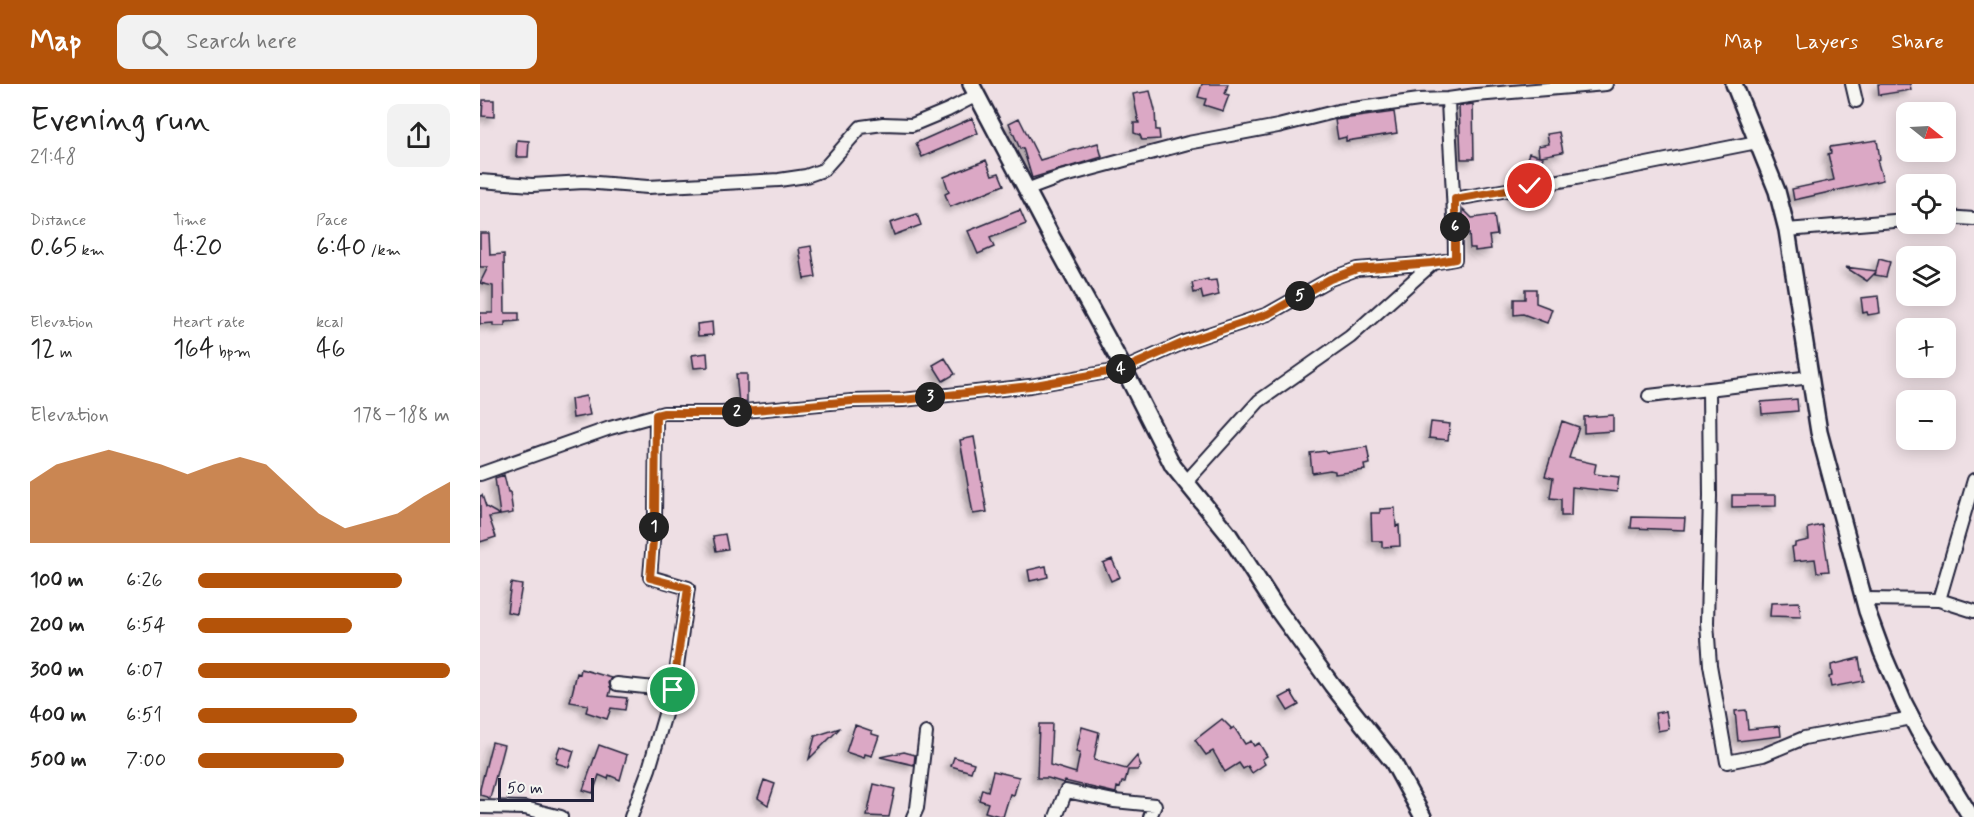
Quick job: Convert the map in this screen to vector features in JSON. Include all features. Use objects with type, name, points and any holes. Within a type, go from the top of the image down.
[{"type":"street","points":[[1026,190],[1061,177],[1188,143],[1278,126],[1338,111],[1419,100],[1606,84]]},
{"type":"street","points":[[1852,84],[1856,101]]},
{"type":"street","points":[[1739,86],[1757,142],[1777,191],[1787,230],[1819,432],[1864,599],[1890,673],[1912,718],[1971,817]]},
{"type":"street","points":[[480,181],[532,185],[584,182],[648,187],[779,180],[806,176],[823,170],[861,128],[883,124],[912,125],[948,110],[974,89],[1026,190],[1124,369],[1173,466],[1229,535],[1277,609],[1332,685],[1393,762],[1423,817]]},
{"type":"street","points":[[480,474],[610,429],[664,413],[722,413],[852,401],[903,400],[1030,386],[1124,369],[1185,342],[1268,314],[1330,279],[1357,269],[1455,259],[1455,199],[1449,146],[1448,99]]},
{"type":"street","points":[[1455,199],[1757,142]]},
{"type":"street","points":[[1956,218],[1974,219]]},
{"type":"street","points":[[1787,230],[1896,221]]},
{"type":"street","points":[[1186,482],[1259,400],[1350,337],[1432,263]]},
{"type":"street","points":[[1649,396],[1811,377]]},
{"type":"street","points":[[1709,389],[1710,496],[1707,623],[1710,665],[1727,762],[1762,755],[1804,738],[1912,718]]},
{"type":"street","points":[[631,817],[649,769],[673,690],[688,588],[650,578],[655,516],[656,415]]},
{"type":"street","points":[[1939,600],[1974,480]]},
{"type":"street","points":[[1864,599],[1939,600],[1974,611]]},
{"type":"street","points":[[617,684],[673,690]]},
{"type":"street","points":[[913,817],[917,808],[926,733]]},
{"type":"street","points":[[1056,817],[1066,791],[1114,801],[1155,805],[1150,817]]},
{"type":"street","points":[[480,807],[525,808],[561,817]]},
{"type":"building","points":[[1202,84],[1228,84],[1225,94],[1229,95],[1223,111],[1204,105],[1206,99],[1198,97]]},
{"type":"building","points":[[1878,84],[1910,84],[1911,90],[1879,95]]},
{"type":"building","points":[[1150,91],[1155,110],[1156,130],[1159,130],[1160,139],[1142,140],[1140,135],[1134,133],[1134,123],[1139,123],[1133,94]]},
{"type":"building","points":[[483,100],[494,100],[494,117],[482,116]]},
{"type":"building","points":[[1473,104],[1474,159],[1461,159],[1459,106]]},
{"type":"building","points":[[1394,112],[1397,133],[1346,141],[1346,137],[1338,139],[1335,120]]},
{"type":"building","points":[[972,118],[978,133],[922,157],[916,143]]},
{"type":"building","points":[[1019,118],[1040,160],[1098,143],[1102,157],[1032,178],[1023,148],[1020,149],[1009,123]]},
{"type":"building","points":[[1559,132],[1563,152],[1541,156],[1543,157],[1537,174],[1523,170],[1529,153],[1539,156],[1538,146],[1549,144],[1547,134]]},
{"type":"building","points":[[517,140],[529,141],[528,157],[516,157]]},
{"type":"building","points":[[1877,140],[1880,159],[1877,160],[1883,180],[1794,200],[1792,189],[1834,180],[1828,154],[1831,153],[1830,147]]},
{"type":"building","points":[[986,160],[992,175],[999,173],[1004,185],[950,207],[945,194],[949,192],[944,177]]},
{"type":"building","points":[[1463,209],[1472,218],[1494,215],[1497,235],[1489,236],[1491,249],[1475,251],[1475,248],[1470,248],[1469,233],[1463,234]]},
{"type":"building","points":[[1020,210],[1026,224],[990,238],[994,247],[978,254],[968,231]]},
{"type":"building","points":[[917,214],[921,225],[894,235],[890,223]]},
{"type":"building","points":[[480,233],[489,233],[490,255],[504,254],[505,313],[519,313],[519,321],[505,322],[505,326],[493,326],[493,323],[480,324],[480,313],[493,313],[493,286],[480,283],[488,267],[480,267]]},
{"type":"building","points":[[811,246],[816,277],[804,279],[799,248]]},
{"type":"building","points":[[1879,259],[1890,262],[1886,277],[1875,275],[1876,272],[1867,281],[1845,267],[1876,271]]},
{"type":"building","points":[[1208,279],[1208,281],[1216,280],[1219,295],[1203,299],[1201,291],[1194,293],[1192,283]]},
{"type":"building","points":[[1525,289],[1536,289],[1536,303],[1552,309],[1547,323],[1523,314],[1514,315],[1514,299],[1525,299]]},
{"type":"building","points":[[1878,296],[1880,313],[1868,315],[1867,312],[1863,313],[1861,298]]},
{"type":"building","points":[[712,322],[713,335],[698,336],[697,324]]},
{"type":"building","points":[[707,353],[708,367],[694,368],[692,355]]},
{"type":"building","points":[[945,358],[955,374],[943,381],[933,365]]},
{"type":"building","points":[[736,374],[747,374],[747,402],[739,403]]},
{"type":"building","points":[[586,396],[590,415],[573,418],[571,399]]},
{"type":"building","points":[[1797,399],[1798,411],[1762,414],[1761,402]]},
{"type":"building","points":[[1613,415],[1613,431],[1584,433],[1584,417]]},
{"type":"building","points":[[1562,421],[1579,427],[1569,458],[1596,464],[1594,474],[1619,477],[1617,492],[1572,487],[1571,516],[1561,516],[1561,499],[1550,498],[1553,478],[1545,476]]},
{"type":"building","points":[[1431,422],[1450,424],[1448,440],[1429,438]]},
{"type":"building","points":[[974,437],[987,512],[973,514],[960,440]]},
{"type":"building","points":[[1367,447],[1370,464],[1364,465],[1365,470],[1335,474],[1335,471],[1330,470],[1312,473],[1310,453]]},
{"type":"building","points":[[504,475],[508,492],[510,492],[513,513],[489,517],[496,537],[480,542],[480,496],[482,495],[486,507],[500,515],[495,478]]},
{"type":"building","points":[[1732,495],[1776,495],[1776,506],[1732,507]]},
{"type":"building","points":[[1395,508],[1400,546],[1382,547],[1382,541],[1372,541],[1371,513],[1380,513],[1380,509]]},
{"type":"building","points":[[1632,517],[1685,518],[1684,530],[1631,528]]},
{"type":"building","points":[[1822,525],[1829,571],[1817,572],[1815,559],[1794,561],[1792,547],[1795,543],[1809,540],[1808,528]]},
{"type":"building","points":[[725,534],[728,549],[716,551],[713,536]]},
{"type":"building","points":[[1112,559],[1120,577],[1111,581],[1103,563]]},
{"type":"building","points":[[1046,566],[1048,577],[1030,581],[1028,570]]},
{"type":"building","points":[[511,583],[522,585],[517,614],[507,612]]},
{"type":"building","points":[[1799,602],[1801,617],[1770,616],[1771,603]]},
{"type":"building","points":[[1859,658],[1863,681],[1831,687],[1829,677],[1832,676],[1831,665]]},
{"type":"building","points":[[581,669],[612,678],[609,683],[611,689],[609,696],[627,698],[625,710],[611,708],[607,719],[586,712],[588,705],[570,702],[577,673],[580,674]]},
{"type":"building","points":[[1291,692],[1299,705],[1288,711],[1280,698]]},
{"type":"building","points":[[1746,710],[1748,729],[1780,726],[1781,736],[1738,741],[1735,711]]},
{"type":"building","points":[[1666,711],[1669,729],[1658,731],[1655,713]]},
{"type":"building","points":[[1222,719],[1231,728],[1230,730],[1234,727],[1245,744],[1251,741],[1254,746],[1259,743],[1267,756],[1262,759],[1265,764],[1252,773],[1248,766],[1243,769],[1239,763],[1225,772],[1213,751],[1206,755],[1195,740]]},
{"type":"building","points":[[1039,724],[1052,724],[1050,765],[1076,773],[1080,753],[1076,752],[1082,727],[1099,732],[1094,760],[1126,769],[1137,756],[1141,766],[1137,770],[1128,770],[1125,782],[1122,782],[1120,788],[1117,787],[1116,793],[1065,781],[1064,783],[1048,778],[1037,778]]},
{"type":"building","points":[[855,725],[879,736],[872,756],[865,754],[864,758],[846,752]]},
{"type":"building","points":[[840,728],[809,759],[815,736]]},
{"type":"building","points":[[492,742],[504,745],[490,798],[480,795],[480,789]]},
{"type":"building","points":[[599,745],[627,755],[620,780],[609,775],[608,779],[599,775],[593,793],[583,790]]},
{"type":"building","points":[[560,746],[574,751],[569,767],[556,763]]},
{"type":"building","points":[[904,752],[915,755],[914,765],[880,757]]},
{"type":"building","points":[[954,757],[974,763],[971,772],[951,766]]},
{"type":"building","points":[[993,771],[1019,777],[1014,795],[1010,794],[1003,817],[985,812],[988,803],[979,800],[982,789],[988,791]]},
{"type":"building","points":[[764,780],[775,784],[768,805],[758,798]]},
{"type":"building","points":[[874,784],[895,789],[889,817],[867,816]]},
{"type":"route","points":[[673,690],[688,588],[650,578],[655,516],[656,415],[722,413],[852,401],[903,400],[1030,386],[1124,369],[1185,342],[1268,314],[1330,279],[1357,269],[1455,259],[1455,199],[1530,186]]}]
